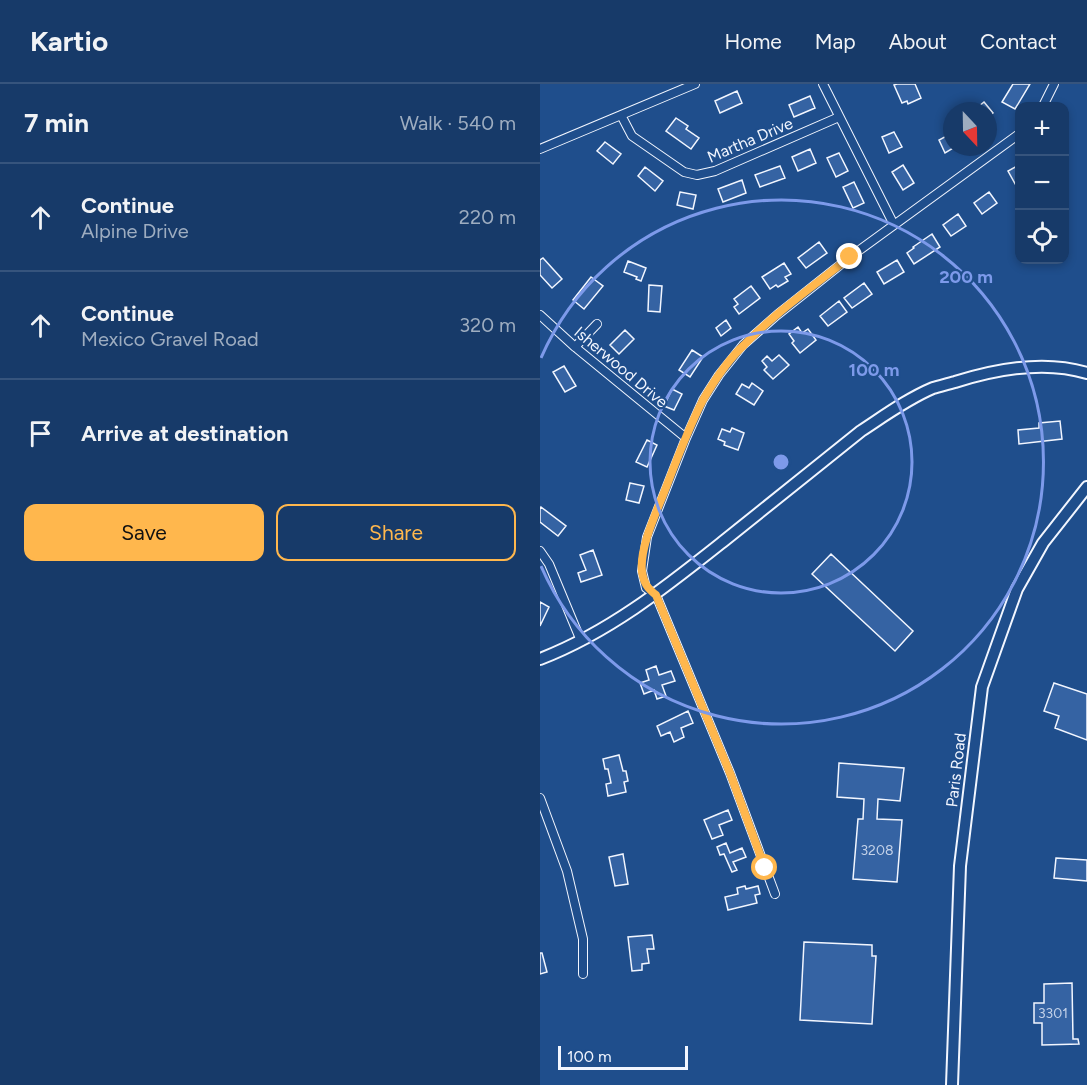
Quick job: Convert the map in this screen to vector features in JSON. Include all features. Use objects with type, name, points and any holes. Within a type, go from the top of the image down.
[{"type":"street","points":[[540,149],[695,84]]},
{"type":"street","points":[[823,84],[894,225]]},
{"type":"street","points":[[1045,102],[1054,84]]},
{"type":"street","name":"Martha Drive","points":[[621,115],[632,136],[684,172],[697,175],[715,171],[839,117]]},
{"type":"street","points":[[775,894],[730,773],[656,595],[646,588],[642,571],[647,537],[686,438],[708,392],[743,345],[850,257],[1015,138]]},
{"type":"street","name":"Isherwood Drive","points":[[540,315],[686,438]]},
{"type":"street","points":[[575,346],[597,324]]},
{"type":"street","points":[[540,659],[612,624],[656,595],[861,431],[897,407],[933,388],[1014,368],[1058,367],[1087,372]]},
{"type":"street","name":"Paris Road","points":[[952,1085],[960,866],[982,687],[1017,590],[1043,543],[1087,486]]},
{"type":"street","points":[[540,552],[549,564],[580,641]]},
{"type":"street","points":[[540,798],[567,871],[583,939],[583,974]]},
{"type":"building","points":[[915,84],[921,98],[908,104],[907,101],[902,103],[894,85]]},
{"type":"building","points":[[1013,84],[1030,84],[1019,102],[1015,102],[1015,109],[1002,102]]},
{"type":"building","points":[[737,91],[742,103],[720,113],[715,101]]},
{"type":"building","points":[[810,96],[815,108],[794,117],[789,105]]},
{"type":"building","points":[[676,118],[688,126],[686,129],[699,138],[691,149],[666,131]]},
{"type":"building","points":[[894,132],[902,147],[889,153],[882,137]]},
{"type":"building","points":[[605,142],[621,154],[613,164],[597,151]]},
{"type":"building","points":[[810,149],[816,163],[798,171],[792,157]]},
{"type":"building","points":[[839,153],[848,171],[836,177],[827,158]]},
{"type":"building","points":[[903,165],[914,183],[903,190],[892,172]]},
{"type":"building","points":[[780,166],[785,178],[760,187],[755,175]]},
{"type":"building","points":[[645,167],[663,181],[655,191],[638,176]]},
{"type":"building","points":[[1015,167],[1015,184],[1008,171]]},
{"type":"building","points":[[742,180],[746,193],[723,202],[718,189]]},
{"type":"building","points":[[854,182],[864,203],[853,208],[843,187]]},
{"type":"building","points":[[680,192],[696,195],[693,209],[677,205]]},
{"type":"building","points":[[989,192],[997,203],[982,214],[974,203]]},
{"type":"building","points":[[958,214],[966,226],[951,236],[943,225]]},
{"type":"building","points":[[932,234],[940,247],[914,264],[907,253]]},
{"type":"building","points":[[819,242],[827,253],[806,268],[798,258]]},
{"type":"building","points":[[543,258],[562,279],[552,288],[540,275],[540,260]]},
{"type":"building","points":[[897,260],[904,272],[884,284],[877,272]]},
{"type":"building","points":[[628,261],[646,268],[641,281],[624,272]]},
{"type":"building","points":[[784,263],[791,274],[785,277],[788,281],[770,289],[762,277]]},
{"type":"building","points":[[591,277],[603,286],[584,309],[573,300]]},
{"type":"building","points":[[864,283],[872,294],[852,308],[844,298]]},
{"type":"building","points":[[649,285],[662,286],[660,312],[648,311]]},
{"type":"building","points":[[751,286],[760,298],[739,314],[734,307],[738,304],[734,299]]},
{"type":"building","points":[[839,301],[847,312],[828,326],[820,316]]},
{"type":"building","points":[[726,320],[731,328],[721,336],[716,328]]},
{"type":"building","points":[[798,327],[802,333],[808,329],[816,340],[800,353],[792,343],[794,341],[789,334]]},
{"type":"building","points":[[625,330],[634,339],[619,354],[610,345]]},
{"type":"building","points":[[692,350],[703,357],[690,377],[679,370]]},
{"type":"building","points":[[779,355],[789,365],[773,379],[764,370],[767,367],[762,361],[767,356],[772,361]]},
{"type":"building","points":[[564,366],[576,386],[565,392],[553,372]]},
{"type":"building","points":[[752,383],[763,391],[754,405],[736,394],[742,384],[749,388]]},
{"type":"building","points":[[672,389],[682,394],[674,410],[664,406]]},
{"type":"building","points":[[1060,421],[1062,439],[1019,444],[1018,430],[1039,428],[1039,423]]},
{"type":"building","points":[[732,428],[744,433],[738,450],[724,445],[725,442],[718,439],[722,429],[730,432]]},
{"type":"building","points":[[647,440],[657,445],[647,467],[636,462]]},
{"type":"building","points":[[630,483],[644,486],[639,503],[626,500]]},
{"type":"building","points":[[541,507],[566,526],[558,536],[540,522]]},
{"type":"building","points":[[593,550],[602,575],[581,582],[578,573],[586,570],[580,555]]},
{"type":"building","points":[[831,554],[913,631],[895,651],[812,574]]},
{"type":"building","points":[[540,602],[549,607],[540,626]]},
{"type":"building","points":[[656,666],[659,675],[671,671],[675,681],[662,685],[666,696],[657,699],[654,690],[644,694],[640,683],[649,680],[646,670]]},
{"type":"building","points":[[1054,683],[1087,694],[1087,740],[1055,728],[1059,716],[1044,711]]},
{"type":"building","points":[[688,711],[693,723],[681,728],[684,737],[674,742],[670,732],[661,736],[657,726]]},
{"type":"building","points":[[619,755],[628,781],[624,782],[626,792],[608,796],[606,784],[611,783],[603,759]]},
{"type":"building","points":[[839,763],[904,768],[900,801],[878,799],[877,819],[902,820],[897,882],[853,879],[858,819],[863,819],[864,799],[837,797]]},
{"type":"building","points":[[728,810],[732,820],[719,825],[723,835],[712,839],[704,820]]},
{"type":"building","points":[[726,843],[730,853],[742,848],[746,857],[733,862],[737,870],[732,872],[724,854],[720,855],[717,847]]},
{"type":"building","points":[[623,854],[628,884],[615,886],[609,857]]},
{"type":"building","points":[[1056,858],[1087,860],[1087,881],[1054,878]]},
{"type":"building","points":[[745,886],[746,889],[758,886],[760,894],[755,895],[757,903],[728,910],[725,897],[738,894],[737,888]]},
{"type":"building","points":[[652,935],[654,949],[647,949],[649,963],[642,964],[642,970],[632,971],[628,937]]},
{"type":"building","points":[[804,942],[872,945],[872,956],[876,956],[872,1024],[800,1020]]},
{"type":"building","points":[[540,953],[542,953],[547,972],[540,974]]},
{"type":"building","points":[[1072,983],[1073,1039],[1078,1039],[1079,1044],[1042,1045],[1042,1023],[1034,1023],[1034,1003],[1044,1003],[1044,984]]},
{"type":"route","points":[[765,868],[730,773],[656,595],[646,588],[642,571],[643,557],[647,537],[686,438],[703,400],[719,375],[743,345],[850,257]]}]
